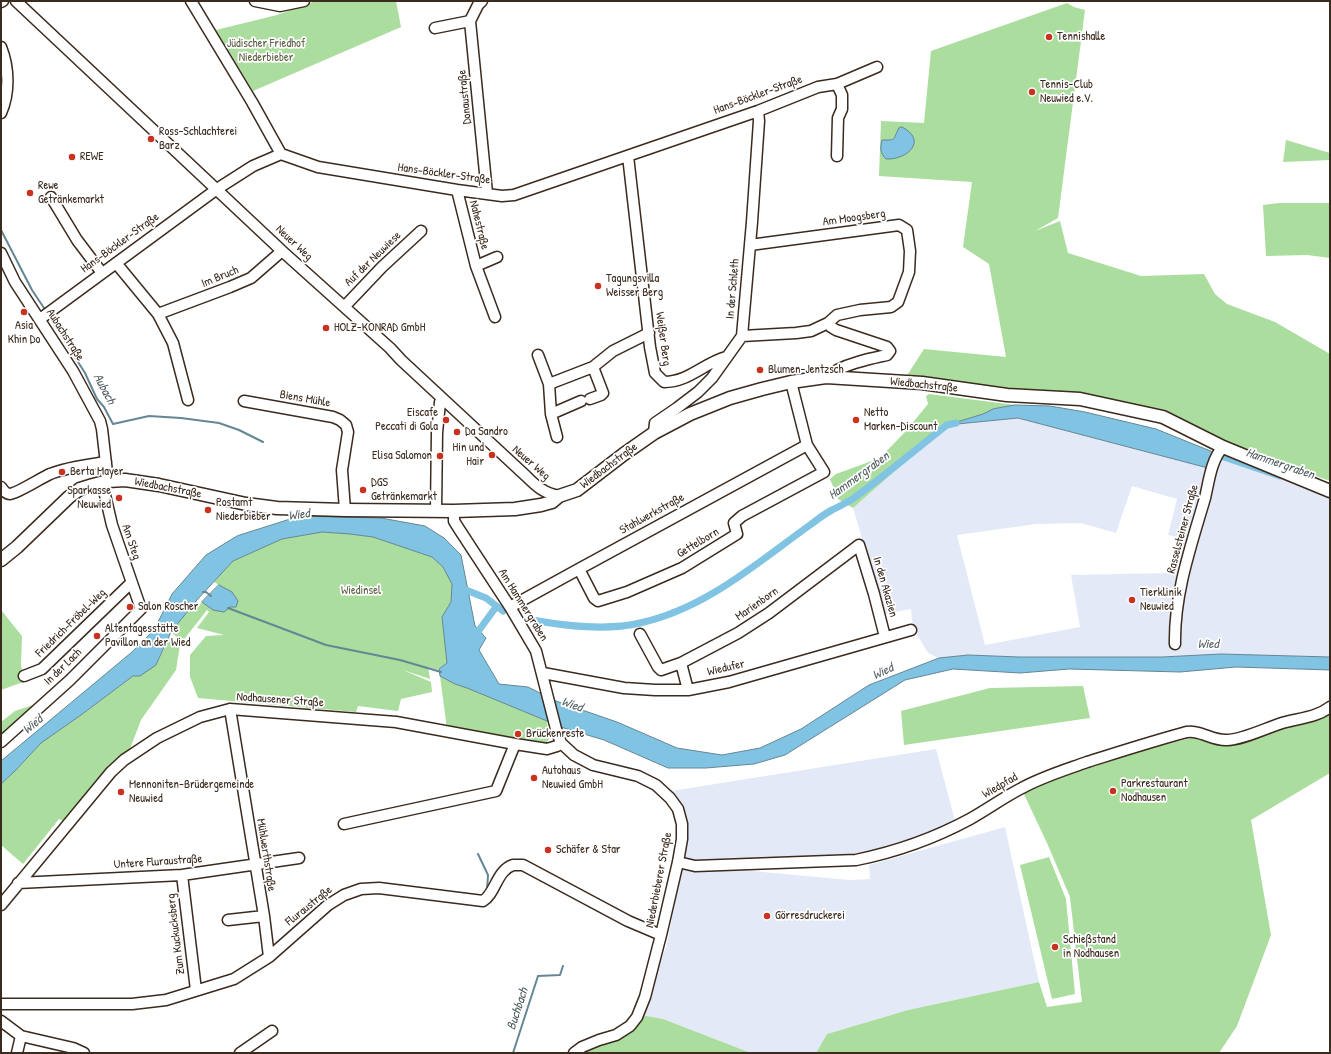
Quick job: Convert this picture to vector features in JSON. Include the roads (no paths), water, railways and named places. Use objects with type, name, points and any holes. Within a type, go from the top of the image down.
[{"type":"main road","name":"Wiedbachstraße","points":[[1,560],[17,547],[69,497],[80,489],[105,482],[125,480],[159,485],[246,504],[277,508],[454,511],[529,507],[552,502],[559,496],[577,490],[654,433],[690,414],[730,398],[791,382],[826,377],[922,383],[1007,395],[1080,399],[1163,417],[1223,447],[1330,491]]},
{"type":"street","name":"Neuer Weg","points":[[16,1],[282,251],[345,306],[541,490],[559,496]]},
{"type":"street","points":[[191,1],[252,102],[281,154]]},
{"type":"street","points":[[256,1],[279,4],[304,1]]},
{"type":"street","points":[[435,28],[470,20],[478,5],[482,1]]},
{"type":"street","name":"Donaustraße","points":[[470,20],[487,193]]},
{"type":"street","points":[[1,47],[5,56],[7,79],[7,95],[1,113]]},
{"type":"street","name":"Hans-Böckler-Straße","points":[[46,315],[216,189],[253,166],[281,154],[318,167],[502,196],[514,194],[628,156],[758,111],[818,87],[837,84],[877,67]]},
{"type":"street","points":[[837,84],[842,95],[842,109],[838,118],[837,156]]},
{"type":"street","name":"In der Schleth","points":[[654,433],[655,423],[698,392],[712,378],[742,336],[752,222],[759,121],[758,111]]},
{"type":"street","name":"Weißer Berg","points":[[628,156],[652,362],[655,373],[664,382],[676,381],[694,374],[719,359],[726,358]]},
{"type":"street","name":"Nahestraße","points":[[457,190],[476,266],[495,317]]},
{"type":"street","points":[[51,197],[77,240],[102,273]]},
{"type":"street","name":"Am Moogsberg","points":[[742,336],[796,333],[811,330],[828,323],[838,315],[860,310],[891,307],[898,302],[909,272],[910,251],[907,230],[899,225],[750,245]]},
{"type":"street","name":"Auf der Neuwiese","points":[[345,306],[382,267],[421,231]]},
{"type":"street","name":"Im Bruch","points":[[158,314],[251,278],[282,251]]},
{"type":"street","name":"Nahestraße","points":[[476,266],[496,256]]},
{"type":"street","name":"Aubachstraße","points":[[2,258],[15,282],[46,315],[73,371],[100,421],[106,462],[105,482]]},
{"type":"street","points":[[116,263],[158,314],[173,343],[188,400]]},
{"type":"street","points":[[828,323],[836,330],[887,347],[890,351],[887,355],[856,361],[845,366],[837,370],[835,378]]},
{"type":"street","points":[[549,384],[593,367],[613,351],[649,333]]},
{"type":"street","points":[[538,355],[549,384],[550,414],[557,437]]},
{"type":"street","points":[[550,414],[601,395],[607,391],[593,367]]},
{"type":"street","points":[[791,382],[807,445]]},
{"type":"street","points":[[436,510],[437,433],[440,402],[443,399]]},
{"type":"street","name":"Biens Mühle","points":[[244,401],[340,420],[346,425],[348,432],[342,470],[346,510]]},
{"type":"street","name":"Gettelborn","points":[[579,569],[594,598],[598,601],[627,592],[682,568],[737,534],[734,523],[742,516],[824,472],[807,445]]},
{"type":"street","name":"Stahlwerkstraße","points":[[510,607],[807,445]]},
{"type":"street","name":"Rasselsteiner Straße","points":[[1175,644],[1177,614],[1182,583],[1211,473],[1218,452],[1223,447]]},
{"type":"street","points":[[1,487],[5,492],[10,494],[51,474],[79,465],[106,462]]},
{"type":"street","name":"Am Steg","points":[[105,482],[108,512],[141,609]]},
{"type":"street","name":"Am Hammergraben","points":[[454,511],[454,521],[510,607],[536,651],[561,743]]},
{"type":"street","name":"In den Akazien","points":[[859,545],[885,637]]},
{"type":"street","name":"Marienborn","points":[[640,634],[661,670],[681,663],[738,633],[769,613],[859,545]]},
{"type":"street","name":"Friedrich-Fröbel-Weg","points":[[24,676],[42,669],[131,582]]},
{"type":"street","name":"In der Lach","points":[[1,742],[63,686],[141,609]]},
{"type":"street","name":"Wiedufer","points":[[543,673],[624,688],[688,690],[729,682],[911,630]]},
{"type":"street","points":[[681,663],[688,690]]},
{"type":"street","name":"Wiedpfad","points":[[678,862],[695,866],[856,860],[873,857],[923,840],[960,824],[1022,787],[1138,745],[1188,732],[1203,734],[1224,740],[1234,740],[1283,723],[1305,719],[1325,711],[1330,707]]},
{"type":"street","name":"Nodhausener Straße","points":[[1,905],[111,772],[124,760],[156,738],[200,717],[230,710],[396,722],[547,749],[561,743]]},
{"type":"street","name":"Mühlwerthstraße","points":[[230,710],[264,916],[269,957]]},
{"type":"street","name":"Niederbieberer Straße","points":[[561,743],[574,755],[593,765],[638,776],[656,785],[666,793],[678,809],[682,824],[682,840],[662,935],[638,1017],[630,1026],[616,1035],[582,1047],[574,1053]]},
{"type":"street","points":[[344,824],[496,791],[515,744]]},
{"type":"street","name":"Untere Fluraustraße","points":[[18,884],[182,876],[300,858]]},
{"type":"street","name":"Fluraustraße","points":[[1,1004],[132,1004],[166,1000],[234,978],[269,957],[328,904],[344,895],[361,889],[379,888],[483,901],[488,898],[497,881],[504,872],[513,865],[523,865],[628,921],[662,935]]},
{"type":"street","name":"Zum Kuckucksberg","points":[[182,876],[196,990]]},
{"type":"street","points":[[228,920],[264,916]]},
{"type":"street","points":[[1,1021],[21,1036],[73,1048],[84,1053]]},
{"type":"street","points":[[240,1053],[272,1030]]},
{"type":"street","points":[[17,1053],[21,1036]]},
{"type":"water","points":[[902,127],[910,132],[914,138],[912,148],[908,153],[901,156],[886,159],[881,150],[882,140],[893,139],[899,128]]},
{"type":"water","name":"Hammergraben","points":[[1015,405],[1050,406],[1085,412],[1156,429],[1213,452],[1208,468],[1018,418],[947,425],[983,414],[993,409]]},
{"type":"water","points":[[300,516],[381,518],[425,526],[444,538],[461,555],[475,626],[486,638],[479,650],[499,684],[528,687],[556,701],[617,722],[677,748],[722,755],[760,748],[801,729],[869,685],[939,658],[968,655],[1019,657],[1162,657],[1221,654],[1330,657],[1330,670],[1236,667],[1180,672],[1069,669],[1020,673],[953,669],[905,680],[785,755],[754,764],[706,768],[668,768],[604,740],[564,728],[455,684],[440,676],[439,669],[447,663],[442,617],[451,602],[452,584],[443,567],[432,557],[373,537],[322,532],[282,539],[233,561],[196,601],[171,632],[156,665],[140,676],[133,676],[41,743],[1,784],[1,761],[132,652],[154,630],[172,594],[206,555],[237,536]]},
{"type":"water","points":[[219,585],[232,592],[238,601],[236,607],[230,607],[224,612],[213,610],[202,602]]},
{"type":"waterway","name":"Aubach","points":[[1,230],[32,290],[46,311]]},
{"type":"waterway","name":"Aubach","points":[[49,316],[85,373],[97,399],[104,407],[113,424],[149,416],[181,418],[219,423],[239,430],[263,442]]},
{"type":"waterway","name":"Hammergraben","points":[[532,620],[572,626],[614,627],[640,623],[687,607],[730,583],[823,515],[854,498],[947,425],[956,423]]},
{"type":"waterway","name":"Hammergraben","points":[[1221,456],[1280,476]]},
{"type":"waterway","name":"Hammergraben","points":[[461,588],[486,598],[503,611]]},
{"type":"waterway","name":"Wied","points":[[203,592],[206,592],[211,596]]},
{"type":"waterway","points":[[474,637],[496,607]]},
{"type":"waterway","name":"Wied","points":[[228,608],[326,645],[400,660],[441,672]]},
{"type":"waterway","name":"Buchbach","points":[[478,854],[488,875],[487,891]]},
{"type":"waterway","name":"Buchbach","points":[[513,1053],[538,976],[560,975],[563,966]]},
{"type":"place","name":"Tennishalle","points":[[1049,37]]},
{"type":"place","name":"Tennis-Club Neuwied e.V.","points":[[1032,92]]},
{"type":"place","name":"Ross-Schlachterei Barz","points":[[151,139]]},
{"type":"place","name":"REWE","points":[[72,157]]},
{"type":"place","name":"Rewe Getränkemarkt","points":[[30,193]]},
{"type":"place","name":"Tagungsvilla Weisser Berg","points":[[598,286]]},
{"type":"place","name":"Asia Khin Do","points":[[24,312]]},
{"type":"place","name":"HOLZ-KONRAD GmbH","points":[[326,328]]},
{"type":"place","name":"Blumen-Jentzsch","points":[[760,370]]},
{"type":"place","name":"Eiscafe Peccati di Gola","points":[[446,420]]},
{"type":"place","name":"Netto Marken-Discount","points":[[856,420]]},
{"type":"place","name":"Da Sandro","points":[[457,432]]},
{"type":"place","name":"Hin und Hair","points":[[492,455]]},
{"type":"place","name":"Elisa Salomon","points":[[440,456]]},
{"type":"place","name":"Berta Mayer","points":[[62,472]]},
{"type":"place","name":"DGS Getränkemarkt","points":[[363,490]]},
{"type":"place","name":"Sparkasse Neuwied","points":[[119,498]]},
{"type":"place","name":"Postamt Niederbieber","points":[[208,510]]},
{"type":"place","name":"Tierklinik Neuwied","points":[[1132,600]]},
{"type":"place","name":"Salon Roscher","points":[[130,607]]},
{"type":"place","name":"Altentagesstätte Pavillon an der Wied","points":[[97,636]]},
{"type":"place","name":"Brückenreste","points":[[518,734]]},
{"type":"place","name":"Autohaus Neuwied GmbH","points":[[534,778]]},
{"type":"place","name":"Parkrestaurant Nodhausen","points":[[1113,791]]},
{"type":"place","name":"Mennoniten-Brüdergemeinde Neuwied","points":[[121,792]]},
{"type":"place","name":"Schäfer & Star","points":[[548,850]]},
{"type":"place","name":"Görresdruckerei","points":[[767,916]]},
{"type":"place","name":"Schießstand in Nodhausen","points":[[1055,947]]},
{"type":"park label","name":"Jüdischer Friedhof Niederbieber","points":[[266,51]]},
{"type":"park label","name":"Wiedinsel","points":[[361,591]]}]
